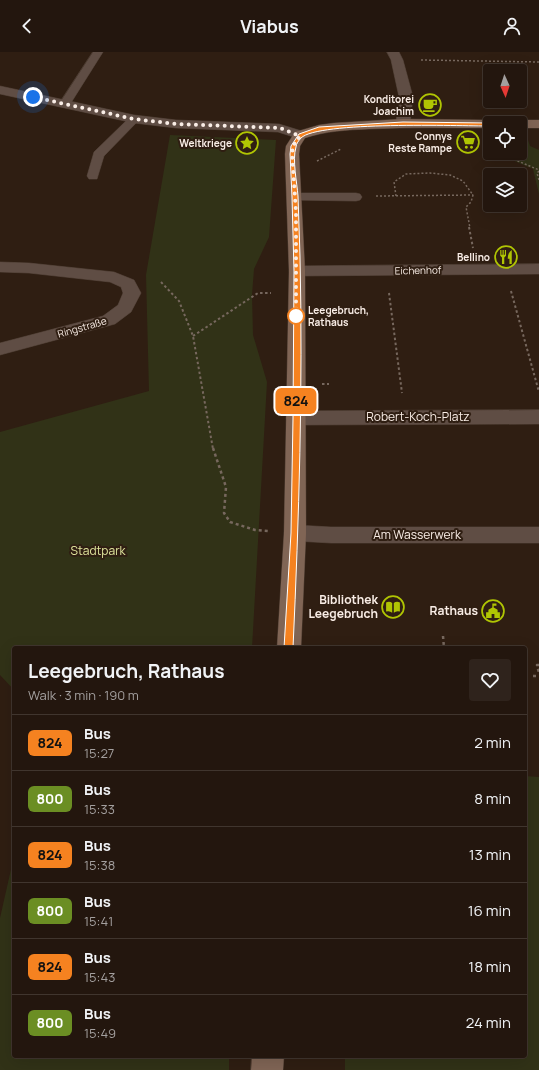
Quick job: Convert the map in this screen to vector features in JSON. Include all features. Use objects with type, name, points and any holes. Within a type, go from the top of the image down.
[{"type":"street","points":[[395,56],[406,97],[403,123]]},
{"type":"street","points":[[0,90],[134,119],[176,124],[280,128],[300,136]]},
{"type":"street","points":[[289,646],[294,533],[297,293],[295,197],[292,154],[293,146],[300,136],[326,128],[403,123],[483,124]]},
{"type":"street","points":[[527,124],[539,124]]},
{"type":"street","name":"Ringstraße","points":[[0,267],[29,268],[114,277],[128,284],[132,293],[125,308],[109,320],[0,349]]},
{"type":"street","name":"Eichenhof","points":[[297,271],[539,269]]},
{"type":"street","name":"Robert-Koch-Platz","points":[[296,418],[539,417]]},
{"type":"street","name":"Am Wasserwerk","points":[[294,533],[331,535],[539,535]]},
{"type":"street","points":[[267,1070],[268,1058]]},
{"type":"lane","points":[[65,104],[98,52]]},
{"type":"lane","points":[[93,176],[98,155],[134,119]]},
{"type":"lane","points":[[295,197],[356,197]]},
{"type":"path","points":[[395,56],[539,62]]},
{"type":"path","points":[[319,197],[316,161],[346,146]]},
{"type":"path","points":[[515,160],[539,170],[537,173],[539,180]]},
{"type":"path","points":[[396,196],[394,182],[406,174],[430,173],[450,175],[463,181],[473,195]]},
{"type":"path","points":[[356,197],[473,195]]},
{"type":"path","points":[[473,195],[471,202],[466,206],[478,270]]},
{"type":"path","points":[[505,269],[539,392]]},
{"type":"path","points":[[386,271],[406,418]]},
{"type":"path","points":[[161,282],[179,301],[193,336],[214,455],[226,487],[224,513],[230,522],[255,530],[294,533]]},
{"type":"path","points":[[193,336],[258,293],[297,293]]},
{"type":"path","points":[[443,636],[444,646]]},
{"type":"path","points":[[539,665],[537,664],[539,673]]},
{"type":"path","points":[[533,676],[539,676]]},
{"type":"green space","name":"Stadtpark","points":[[170,135],[276,140],[269,237],[254,269],[252,295],[253,335],[267,382],[252,646],[12,646],[12,688],[0,675],[0,432],[149,391],[146,275]]},
{"type":"green space","points":[[527,140],[530,146],[539,150],[539,194],[533,169],[512,160],[527,160]]},
{"type":"green space","points":[[527,776],[539,777],[539,1070],[345,1070],[345,1058],[527,1058]]},
{"type":"green space","points":[[12,865],[12,1058],[229,1058],[229,1070],[0,1070],[0,918]]},
{"type":"bus line","name":"824","points":[[289,646],[294,533],[296,418],[297,271],[292,154],[293,146],[296,139],[300,136],[319,129],[334,127],[375,126],[403,123],[483,124]]},
{"type":"place","name":"Konditorei Joachim","points":[[430,105]]},
{"type":"place","name":"Connys Reste Rampe","points":[[468,142]]},
{"type":"place","name":"Weltkriege","points":[[247,143]]},
{"type":"place","name":"Bellino","points":[[506,257]]},
{"type":"place","name":"Leegebruch, Rathaus","points":[[296,316]]},
{"type":"place","name":"Bibliothek Leegebruch","points":[[393,607]]},
{"type":"place","name":"Rathaus","points":[[493,611]]},
{"type":"route","points":[[33,97],[134,119],[176,124],[280,128],[291,131],[300,136],[296,139],[292,154],[296,212],[296,316]]}]
